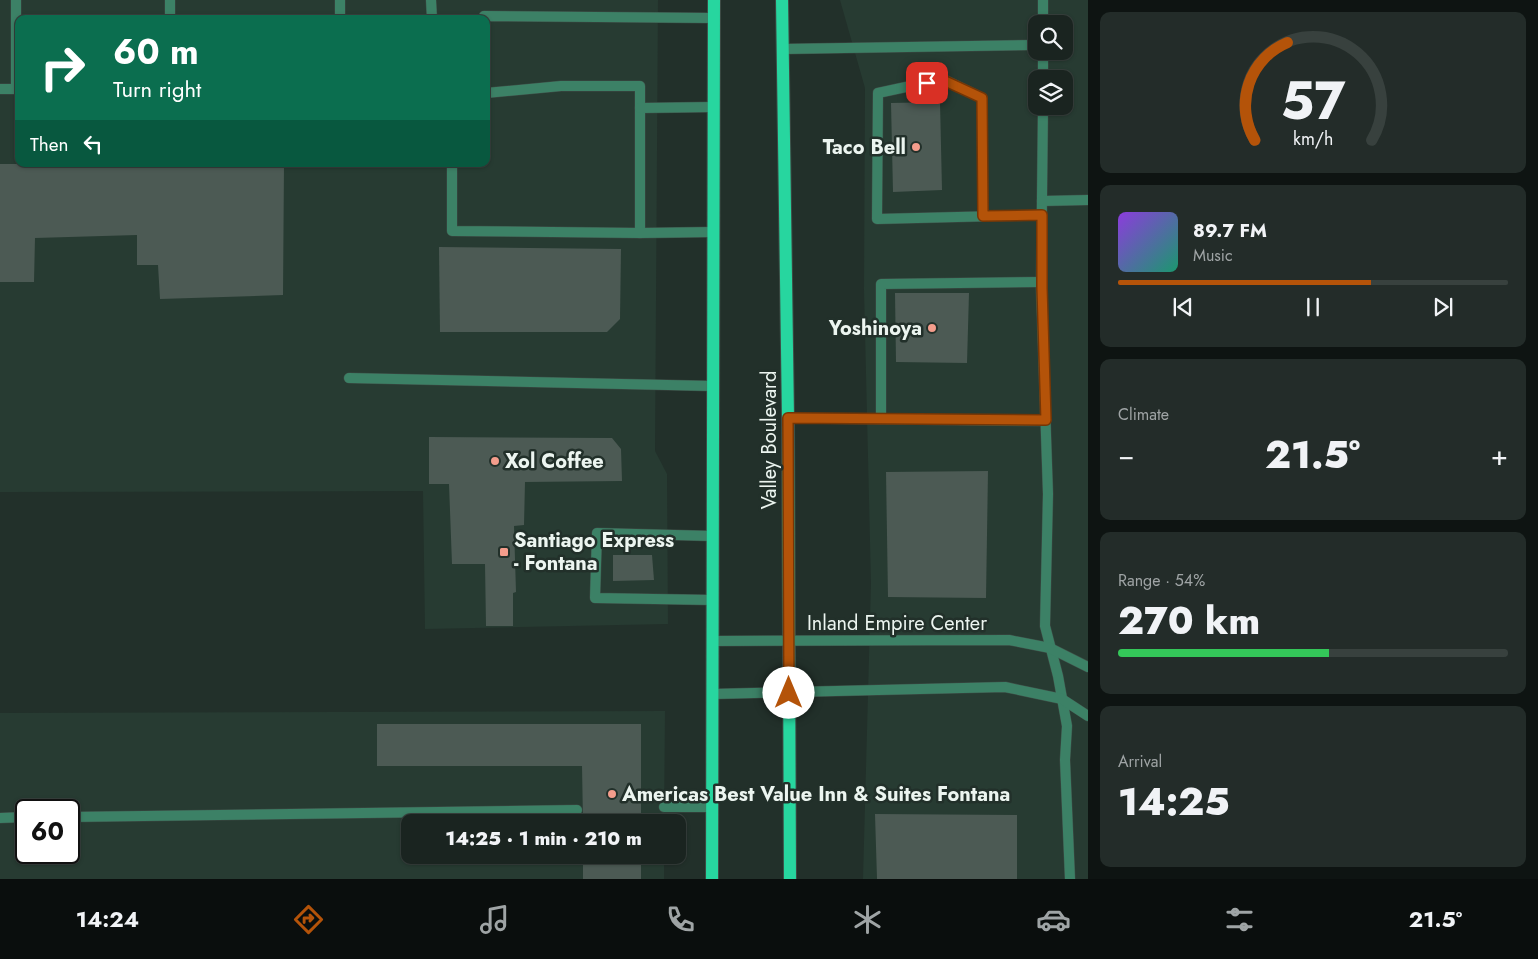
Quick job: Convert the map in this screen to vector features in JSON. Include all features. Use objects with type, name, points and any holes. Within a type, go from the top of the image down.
[{"type":"main road","points":[[712,879],[714,0]]},
{"type":"main road","name":"Valley Boulevard","points":[[782,0],[788,418],[790,879]]},
{"type":"lane","points":[[16,0],[16,15]]},
{"type":"lane","points":[[170,0],[170,15]]},
{"type":"lane","points":[[340,0],[340,15]]},
{"type":"lane","points":[[431,0],[432,15]]},
{"type":"lane","points":[[1043,0],[1043,15]]},
{"type":"lane","points":[[490,16],[714,18]]},
{"type":"lane","points":[[782,49],[1028,45]]},
{"type":"lane","points":[[983,216],[982,98],[943,80],[878,93],[876,219],[1042,215]]},
{"type":"lane","points":[[490,93],[561,86],[640,86],[640,233]]},
{"type":"lane","points":[[0,89],[15,89]]},
{"type":"lane","points":[[640,108],[714,107]]},
{"type":"lane","points":[[1043,115],[1042,282],[1048,494],[1044,626],[1067,726],[1065,760],[1070,879]]},
{"type":"lane","points":[[452,167],[452,231],[714,232]]},
{"type":"lane","points":[[1042,201],[1088,200]]},
{"type":"lane","points":[[881,419],[881,284],[1042,282]]},
{"type":"lane","points":[[348,378],[712,386]]},
{"type":"lane","points":[[788,418],[1046,420]]},
{"type":"lane","points":[[713,536],[597,533],[595,598],[713,600]]},
{"type":"lane","name":"Inland Empire Center","points":[[713,641],[1009,640],[1050,648],[1088,667]]},
{"type":"lane","points":[[712,694],[1005,688],[1062,699],[1088,716]]},
{"type":"lane","points":[[664,807],[712,806]]},
{"type":"lane","points":[[80,817],[577,810]]},
{"type":"lane","points":[[0,818],[15,818]]},
{"type":"shaded area","points":[[0,0],[658,0],[655,451],[667,474],[668,624],[425,629],[423,491],[0,492]]},
{"type":"shaded area","points":[[840,0],[1088,0],[1088,879],[863,879],[871,583],[864,290],[865,88]]},
{"type":"shaded area","points":[[665,711],[664,814],[401,814],[401,864],[664,864],[664,879],[0,879],[0,713]]},
{"type":"building","name":"Taco Bell","points":[[940,102],[942,190],[893,192],[891,103]]},
{"type":"building","points":[[0,164],[15,164],[15,167],[284,167],[283,295],[160,299],[158,265],[137,265],[137,235],[35,238],[34,282],[0,282]]},
{"type":"building","points":[[439,247],[621,249],[620,319],[607,332],[440,332]]},
{"type":"building","name":"Yoshinoya","points":[[895,293],[969,293],[967,363],[896,362]]},
{"type":"building","points":[[429,437],[612,438],[621,449],[622,481],[525,482],[524,525],[514,526],[516,592],[513,593],[513,626],[486,626],[485,564],[452,564],[449,484],[429,484]]},
{"type":"building","points":[[988,471],[986,598],[888,597],[886,472]]},
{"type":"building","points":[[613,555],[652,555],[654,580],[613,581]]},
{"type":"building","name":"Americas Best Value Inn & Suites Fontana","points":[[377,724],[641,724],[641,814],[583,814],[582,766],[377,766]]},
{"type":"building","points":[[875,814],[1017,815],[1017,879],[877,879]]},
{"type":"building","points":[[583,864],[641,864],[641,879],[583,879]]},
{"type":"place","name":"Taco Bell","points":[[916,147]]},
{"type":"place","name":"Yoshinoya","points":[[932,328]]},
{"type":"place","name":"Xol Coffee","points":[[495,461]]},
{"type":"place","name":"Santiago Express - Fontana","points":[[504,552]]},
{"type":"place","name":"Americas Best Value Inn & Suites Fontana","points":[[612,794]]},
{"type":"route","points":[[789,693],[788,418],[1046,420],[1042,215],[983,216],[982,98],[943,80],[927,83]]}]
